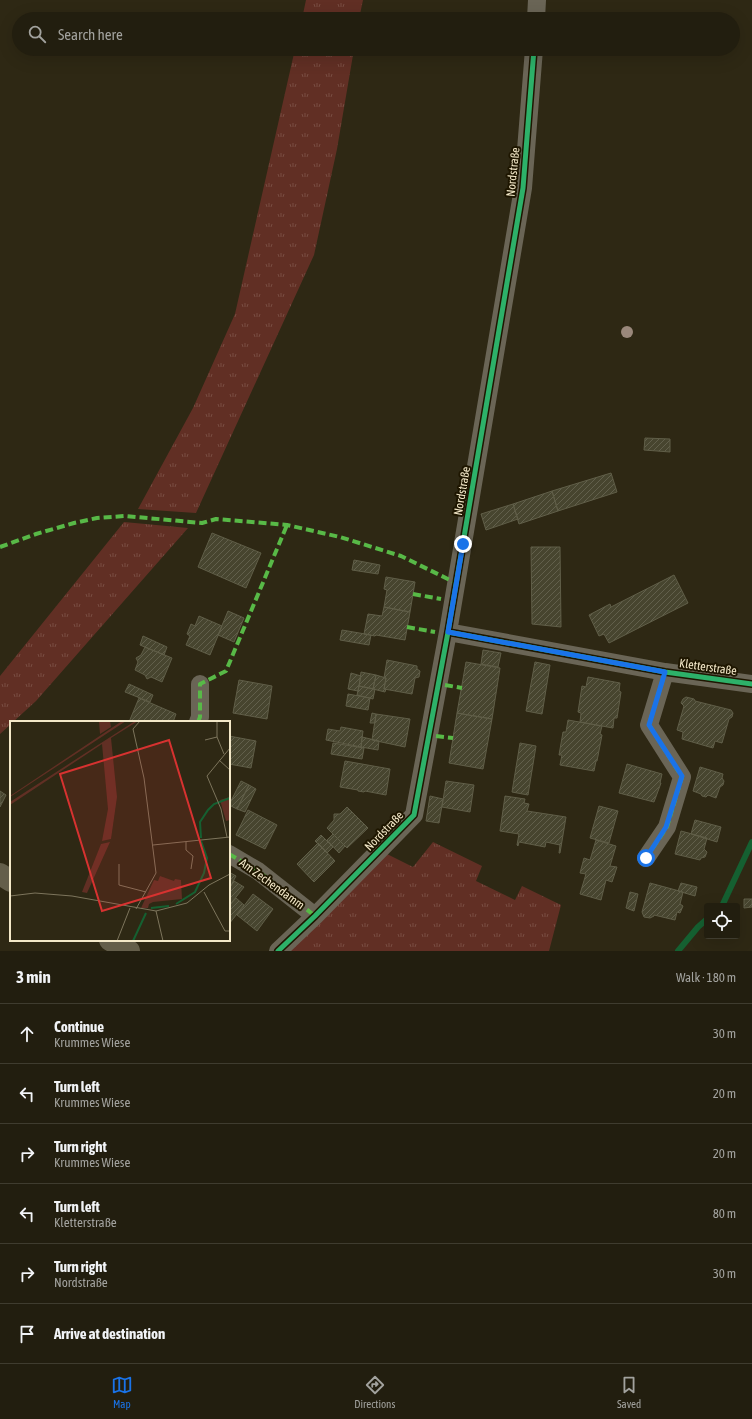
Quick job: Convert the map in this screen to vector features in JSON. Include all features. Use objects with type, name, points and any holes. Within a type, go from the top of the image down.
[{"type":"main road","points":[[0,874],[10,880]]},
{"type":"main road","points":[[112,941],[128,951]]},
{"type":"street","points":[[536,12],[537,0]]},
{"type":"street","name":"Nordstraße","points":[[278,951],[315,916],[414,815],[448,632],[523,188],[533,56]]},
{"type":"street","name":"Kletterstraße","points":[[448,632],[665,672],[749,683]]},
{"type":"street","points":[[646,858],[666,827],[682,776],[649,725],[665,672]]},
{"type":"street","points":[[198,721],[200,717],[200,684]]},
{"type":"street","name":"Am Zechendamm","points":[[230,855],[258,871],[315,916]]},
{"type":"green space","points":[[306,0],[363,0],[360,12],[303,12]]},
{"type":"green space","points":[[293,56],[353,56],[337,149],[314,255],[196,513],[138,509],[193,408],[235,314]]},
{"type":"green space","points":[[124,522],[188,528],[36,701],[14,721],[10,721],[10,725],[0,734],[0,676]]},
{"type":"green space","points":[[433,842],[482,866],[476,881],[515,900],[522,886],[561,905],[549,951],[289,951],[387,854],[413,867]]},
{"type":"building","points":[[645,438],[670,439],[670,452],[644,450]]},
{"type":"building","points":[[611,473],[617,492],[558,511],[552,491]]},
{"type":"building","points":[[552,491],[558,511],[519,524],[513,504]]},
{"type":"building","points":[[513,504],[518,519],[486,530],[481,514]]},
{"type":"building","points":[[212,533],[261,553],[246,588],[198,567]]},
{"type":"building","points":[[531,547],[560,547],[561,627],[532,624]]},
{"type":"building","points":[[354,560],[380,565],[378,574],[352,570]]},
{"type":"building","points":[[674,575],[688,603],[609,643],[604,634],[599,636],[589,615],[610,604],[611,607]]},
{"type":"building","points":[[386,577],[415,582],[410,612],[384,607],[387,590],[384,589]]},
{"type":"building","points":[[384,607],[410,612],[405,640],[364,634],[368,614],[382,616]]},
{"type":"building","points":[[228,611],[244,618],[234,642],[218,635]]},
{"type":"building","points":[[199,616],[222,626],[210,655],[186,645],[190,636],[187,634],[191,624],[195,626]]},
{"type":"building","points":[[342,630],[371,635],[369,645],[340,640]]},
{"type":"building","points":[[143,636],[167,647],[164,655],[140,645]]},
{"type":"building","points":[[145,647],[172,658],[162,682],[151,677],[147,679],[145,675],[135,670],[138,662],[136,658],[141,655]]},
{"type":"building","points":[[483,650],[501,653],[498,667],[481,664]]},
{"type":"building","points":[[387,660],[417,666],[417,669],[420,671],[419,677],[415,678],[412,694],[384,689]]},
{"type":"building","points":[[466,662],[500,668],[492,719],[457,713]]},
{"type":"building","points":[[535,662],[550,665],[542,714],[526,711]]},
{"type":"building","points":[[361,672],[376,675],[373,689],[359,686]]},
{"type":"building","points":[[351,673],[361,676],[358,691],[348,689]]},
{"type":"building","points":[[376,675],[386,678],[384,689],[386,689],[385,692],[373,689]]},
{"type":"building","points":[[588,677],[620,683],[619,691],[621,692],[617,718],[614,718],[613,728],[580,722],[581,713],[578,712],[582,686],[586,687]]},
{"type":"building","points":[[239,680],[272,686],[267,719],[233,713]]},
{"type":"building","points":[[129,684],[153,695],[150,702],[125,692]]},
{"type":"building","points":[[359,686],[375,689],[373,699],[357,695]]},
{"type":"building","points":[[348,694],[370,698],[368,710],[346,706]]},
{"type":"building","points":[[686,697],[694,699],[695,701],[731,710],[733,713],[732,717],[729,719],[722,743],[715,741],[713,748],[682,739],[683,732],[677,730],[684,706],[681,703]]},
{"type":"building","points":[[139,698],[176,714],[173,721],[129,721]]},
{"type":"building","points":[[372,713],[376,714],[375,723],[370,723]]},
{"type":"building","points":[[457,713],[492,719],[483,769],[449,763]]},
{"type":"building","points":[[376,714],[410,719],[405,747],[372,740]]},
{"type":"building","points":[[568,720],[602,726],[600,734],[602,735],[594,771],[560,765],[562,755],[559,755],[563,732],[566,732]]},
{"type":"building","points":[[341,727],[363,731],[361,747],[326,740],[328,729],[340,731]]},
{"type":"building","points":[[230,736],[256,741],[251,768],[230,764]]},
{"type":"building","points":[[362,737],[379,741],[378,750],[361,747]]},
{"type":"building","points":[[333,743],[364,748],[362,759],[331,754]]},
{"type":"building","points":[[520,743],[536,746],[528,795],[512,792]]},
{"type":"building","points":[[345,761],[390,769],[386,795],[340,787]]},
{"type":"building","points":[[627,764],[662,774],[661,783],[654,802],[619,793]]},
{"type":"building","points":[[700,767],[723,774],[723,785],[720,787],[716,798],[708,795],[706,797],[702,796],[701,794],[693,791]]},
{"type":"building","points":[[241,781],[249,785],[237,809],[230,806]]},
{"type":"building","points":[[446,781],[474,785],[470,812],[442,807]]},
{"type":"building","points":[[249,785],[256,789],[245,812],[237,809]]},
{"type":"building","points":[[0,791],[6,795],[0,807]]},
{"type":"building","points":[[430,796],[443,799],[439,823],[426,821]]},
{"type":"building","points":[[505,796],[525,799],[524,803],[529,804],[527,811],[566,817],[560,853],[560,845],[546,842],[545,847],[519,842],[518,846],[519,834],[500,831]]},
{"type":"building","points":[[599,806],[618,811],[609,843],[590,838]]},
{"type":"building","points":[[347,807],[368,828],[347,848],[327,828],[334,820],[334,814],[340,814]]},
{"type":"building","points":[[248,810],[277,825],[265,849],[236,835]]},
{"type":"building","points":[[695,820],[721,827],[717,842],[691,834]]},
{"type":"building","points":[[681,831],[707,838],[704,849],[707,852],[705,857],[701,858],[700,860],[675,854]]},
{"type":"building","points":[[333,834],[345,846],[339,853],[327,840]]},
{"type":"building","points":[[321,835],[333,847],[327,853],[315,841]]},
{"type":"building","points":[[596,840],[616,846],[610,866],[617,867],[612,882],[606,880],[601,900],[580,894],[586,874],[580,873],[584,858],[590,860]]},
{"type":"building","points":[[318,843],[335,861],[314,882],[297,864]]},
{"type":"building","points":[[230,873],[236,876],[230,887]]},
{"type":"building","points":[[234,881],[244,887],[230,905],[230,887]]},
{"type":"building","points":[[650,883],[683,892],[680,904],[683,906],[680,913],[677,912],[675,920],[654,915],[650,918],[644,917],[642,912]]},
{"type":"building","points":[[681,883],[697,887],[695,896],[678,891]]},
{"type":"building","points":[[630,892],[638,894],[634,911],[626,908]]},
{"type":"building","points":[[253,894],[273,909],[257,931],[237,915]]},
{"type":"building","points":[[236,898],[244,905],[230,923],[230,905]]},
{"type":"building","points":[[744,899],[752,899],[752,907],[744,908]]},
{"type":"waterway","points":[[723,903],[752,842]]},
{"type":"waterway","points":[[678,951],[704,922]]},
{"type":"marked path","points":[[0,547],[36,534],[97,518],[125,516],[202,523],[216,519],[287,525],[340,537],[401,556],[456,583]]},
{"type":"marked path","points":[[198,721],[200,717],[200,684],[226,671],[287,525]]},
{"type":"marked path","points":[[413,594],[441,599]]},
{"type":"marked path","points":[[407,627],[435,632]]},
{"type":"marked path","points":[[646,858],[667,827],[682,777],[649,725],[665,672]]},
{"type":"marked path","points":[[445,685],[462,688]]},
{"type":"marked path","points":[[436,736],[453,738]]},
{"type":"marked path","points":[[230,855],[258,871],[315,916]]},
{"type":"cycle path","points":[[278,951],[315,916],[414,815],[448,632],[523,188],[533,56]]},
{"type":"cycle path","points":[[448,632],[665,672],[752,684]]},
{"type":"route","points":[[463,544],[448,632],[665,672],[649,725],[682,776],[666,827],[646,858]]}]
